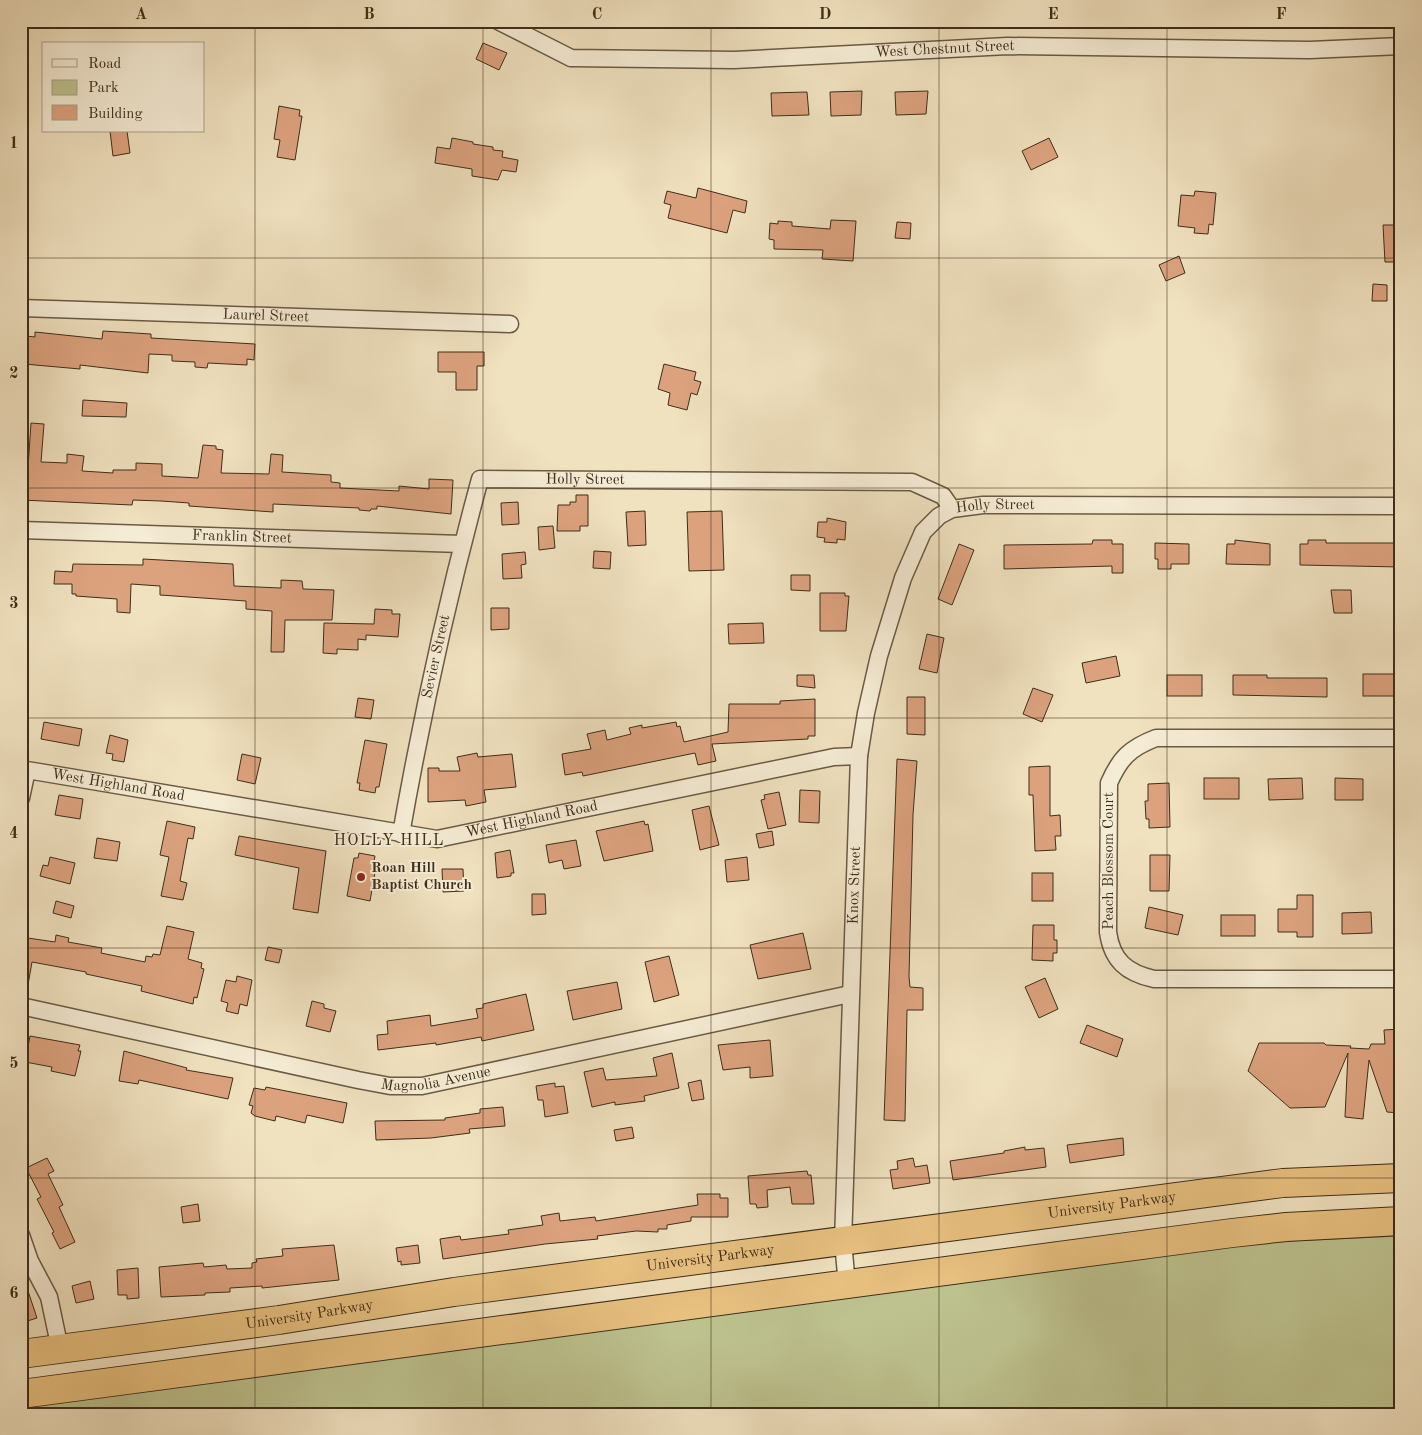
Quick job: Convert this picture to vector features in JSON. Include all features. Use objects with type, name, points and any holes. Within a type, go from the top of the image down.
[{"type":"highway","name":"University Parkway","points":[[21,1354],[280,1320],[454,1292],[1284,1183],[1401,1178]]},
{"type":"highway","points":[[1165,1199],[1170,1242]]},
{"type":"highway","points":[[21,1394],[1286,1227],[1401,1221]]},
{"type":"highway","points":[[454,1292],[458,1335]]},
{"type":"street","name":"West Chestnut Street","points":[[498,21],[571,58],[734,60],[1008,46],[1310,50],[1401,46]]},
{"type":"street","name":"Laurel Street","points":[[21,308],[510,324]]},
{"type":"street","name":"Holly Street","points":[[480,479],[912,482],[943,496],[952,508],[983,505],[1401,506]]},
{"type":"street","name":"Sevier Street","points":[[401,834],[418,738],[462,544],[480,479]]},
{"type":"street","name":"Knox Street","points":[[847,1285],[843,1242],[859,756],[879,656],[910,560],[922,532],[939,516],[952,508]]},
{"type":"street","name":"Franklin Street","points":[[21,530],[462,544]]},
{"type":"street","name":"Peach Blossom Court","points":[[1401,738],[1156,738],[1137,745],[1119,763],[1109,783],[1108,932],[1110,948],[1120,963],[1136,975],[1154,979],[1401,979]]},
{"type":"street","name":"West Highland Road","points":[[21,798],[27,770],[437,839],[834,757],[859,756]]},
{"type":"street","name":"Magnolia Avenue","points":[[21,1006],[358,1080],[407,1087],[466,1077],[850,994]]},
{"type":"street","points":[[21,1235],[30,1261],[49,1297],[60,1349]]},
{"type":"green space","points":[[1401,1236],[1401,1414],[21,1414],[21,1405],[1246,1243]]},
{"type":"building","points":[[483,43],[507,53],[499,70],[476,59]]},
{"type":"building","points":[[862,91],[861,115],[831,116],[830,92]]},
{"type":"building","points":[[928,91],[926,114],[896,115],[895,92]]},
{"type":"building","points":[[807,92],[809,115],[772,116],[771,93]]},
{"type":"building","points":[[279,106],[300,110],[299,116],[302,116],[295,160],[277,157],[280,140],[274,139]]},
{"type":"building","points":[[110,132],[127,132],[130,153],[113,156]]},
{"type":"building","points":[[452,138],[493,147],[493,150],[503,151],[502,157],[518,160],[516,172],[502,170],[498,180],[472,176],[472,169],[435,163],[437,147],[450,149]]},
{"type":"building","points":[[1049,138],[1058,157],[1031,170],[1022,151]]},
{"type":"building","points":[[698,188],[747,201],[745,213],[733,210],[727,233],[668,218],[671,205],[664,203],[667,191],[696,198]]},
{"type":"building","points":[[1195,191],[1216,193],[1213,225],[1209,224],[1208,234],[1194,233],[1195,228],[1178,226],[1181,195],[1194,196]]},
{"type":"building","points":[[831,220],[856,221],[853,261],[822,259],[823,250],[774,249],[774,240],[769,239],[770,223],[778,224],[778,221],[792,222],[792,226],[830,229]]},
{"type":"building","points":[[897,222],[911,223],[910,239],[895,238]]},
{"type":"building","points":[[1383,225],[1399,225],[1401,262],[1385,262]]},
{"type":"building","points":[[1179,256],[1185,273],[1166,281],[1159,265]]},
{"type":"building","points":[[1373,284],[1387,285],[1387,301],[1372,301]]},
{"type":"building","points":[[103,331],[151,334],[151,338],[255,344],[254,360],[247,359],[247,365],[208,363],[207,368],[195,367],[195,362],[172,361],[172,355],[149,354],[148,373],[80,365],[80,369],[24,364],[26,336],[35,337],[35,332],[102,339]]},
{"type":"building","points":[[438,352],[484,352],[484,366],[477,366],[477,390],[456,390],[456,372],[438,372]]},
{"type":"building","points":[[664,364],[696,372],[694,380],[701,382],[697,395],[691,393],[687,410],[668,405],[670,393],[658,389]]},
{"type":"building","points":[[83,400],[127,403],[126,417],[82,416]]},
{"type":"building","points":[[31,423],[44,424],[41,462],[67,463],[67,454],[84,456],[82,471],[113,473],[113,470],[136,470],[136,463],[162,464],[162,476],[198,478],[203,445],[216,446],[216,449],[223,450],[221,473],[269,474],[271,454],[283,455],[282,472],[331,475],[331,482],[340,483],[340,488],[399,491],[399,486],[429,489],[429,479],[453,480],[451,514],[377,506],[377,509],[371,509],[370,511],[359,510],[359,508],[273,504],[273,512],[189,506],[189,503],[161,501],[133,500],[132,505],[21,500],[21,472],[26,472],[26,468],[28,468]]},
{"type":"building","points":[[576,495],[588,495],[588,526],[580,526],[580,531],[557,531],[558,505],[570,505],[570,502],[576,502]]},
{"type":"building","points":[[518,502],[519,524],[502,525],[501,503]]},
{"type":"building","points":[[645,511],[646,545],[628,546],[626,512]]},
{"type":"building","points":[[722,511],[724,570],[689,571],[687,512]]},
{"type":"building","points":[[827,518],[846,522],[845,540],[837,539],[837,543],[824,542],[825,538],[817,537],[818,522],[827,522]]},
{"type":"building","points":[[553,526],[555,548],[539,550],[538,527]]},
{"type":"building","points":[[1093,540],[1112,540],[1112,544],[1123,544],[1123,573],[1112,573],[1112,566],[1004,569],[1004,545],[1092,544]]},
{"type":"building","points":[[1235,540],[1270,544],[1270,565],[1226,564],[1227,544],[1235,544]]},
{"type":"building","points":[[1308,540],[1326,540],[1326,543],[1401,543],[1401,567],[1300,565],[1300,544],[1308,544]]},
{"type":"building","points":[[1155,543],[1189,544],[1189,564],[1171,564],[1171,569],[1158,569],[1158,559],[1155,559]]},
{"type":"building","points":[[959,544],[974,550],[952,605],[938,599]]},
{"type":"building","points":[[594,551],[611,552],[610,569],[593,568]]},
{"type":"building","points":[[525,552],[526,564],[521,565],[522,578],[503,579],[502,554]]},
{"type":"building","points":[[143,559],[233,564],[234,586],[281,588],[281,580],[302,581],[303,589],[334,590],[332,620],[285,620],[284,652],[271,652],[272,611],[246,609],[246,601],[160,595],[160,586],[131,584],[130,613],[117,612],[117,599],[76,596],[76,594],[72,594],[72,584],[54,584],[55,571],[72,572],[73,564],[143,565]]},
{"type":"building","points":[[791,575],[810,575],[810,591],[791,590]]},
{"type":"building","points":[[1331,590],[1351,590],[1352,613],[1334,613]]},
{"type":"building","points":[[820,593],[845,593],[845,596],[849,596],[846,631],[820,631]]},
{"type":"building","points":[[491,608],[509,608],[509,629],[491,630]]},
{"type":"building","points":[[375,609],[392,610],[392,614],[400,614],[398,637],[366,635],[366,640],[358,639],[358,650],[337,649],[337,654],[323,653],[324,623],[374,624]]},
{"type":"building","points":[[763,623],[764,643],[729,644],[728,624]]},
{"type":"building","points":[[927,634],[944,638],[937,673],[919,669]]},
{"type":"building","points":[[1116,656],[1120,676],[1086,683],[1082,663]]},
{"type":"building","points":[[1363,674],[1398,674],[1398,696],[1363,696]]},
{"type":"building","points":[[797,675],[814,675],[815,688],[797,686]]},
{"type":"building","points":[[1167,675],[1202,675],[1202,696],[1167,696]]},
{"type":"building","points":[[1233,675],[1267,675],[1267,678],[1327,678],[1327,697],[1233,695]]},
{"type":"building","points":[[1033,688],[1053,695],[1042,722],[1023,714]]},
{"type":"building","points":[[907,697],[925,697],[925,735],[907,734]]},
{"type":"building","points":[[358,698],[374,700],[371,719],[355,717]]},
{"type":"building","points":[[815,699],[815,736],[808,736],[808,739],[712,744],[716,761],[698,765],[695,753],[583,776],[582,772],[565,775],[562,754],[591,749],[587,734],[605,730],[607,740],[631,734],[629,728],[642,725],[642,728],[676,722],[677,727],[680,726],[684,742],[728,732],[729,704],[780,704],[780,701]]},
{"type":"building","points":[[44,722],[82,729],[79,746],[41,739]]},
{"type":"building","points":[[110,735],[128,740],[124,762],[112,760],[113,754],[106,753]]},
{"type":"building","points":[[365,740],[387,744],[379,787],[376,787],[375,793],[359,790],[360,783],[357,783]]},
{"type":"building","points":[[477,753],[478,757],[512,754],[516,787],[484,790],[486,802],[466,806],[465,800],[428,802],[428,768],[439,768],[439,771],[460,771],[457,757]]},
{"type":"building","points":[[242,754],[261,758],[255,784],[237,780]]},
{"type":"building","points":[[897,759],[917,761],[913,815],[909,976],[910,987],[923,988],[923,1010],[907,1010],[905,1121],[884,1120]]},
{"type":"building","points":[[1050,766],[1050,816],[1060,815],[1061,836],[1055,836],[1056,850],[1035,851],[1033,795],[1029,795],[1029,767]]},
{"type":"building","points":[[1204,778],[1239,778],[1239,799],[1204,799]]},
{"type":"building","points":[[1302,778],[1303,799],[1269,800],[1268,779]]},
{"type":"building","points":[[1335,778],[1363,779],[1363,800],[1335,800]]},
{"type":"building","points":[[1169,783],[1170,827],[1149,828],[1149,819],[1146,819],[1145,801],[1148,801],[1148,784]]},
{"type":"building","points":[[800,790],[820,791],[819,823],[799,822]]},
{"type":"building","points":[[779,792],[786,825],[768,829],[761,800],[765,799],[764,795]]},
{"type":"building","points":[[59,795],[83,799],[80,819],[55,815]]},
{"type":"building","points":[[709,806],[719,845],[700,850],[692,810]]},
{"type":"building","points":[[167,821],[195,827],[193,839],[188,838],[180,881],[187,883],[183,900],[161,896],[169,857],[160,855]]},
{"type":"building","points":[[644,821],[645,825],[648,824],[653,851],[604,861],[596,831]]},
{"type":"building","points":[[772,831],[774,845],[759,848],[756,834]]},
{"type":"building","points":[[239,836],[326,851],[318,913],[293,909],[299,868],[235,855]]},
{"type":"building","points":[[97,838],[120,842],[117,861],[94,858]]},
{"type":"building","points":[[576,840],[581,866],[564,869],[562,860],[549,863],[546,845]]},
{"type":"building","points":[[510,850],[514,873],[511,873],[511,876],[497,878],[495,853]]},
{"type":"building","points":[[359,853],[375,856],[374,861],[377,861],[370,901],[347,896],[354,858],[358,858]]},
{"type":"building","points":[[1150,855],[1170,855],[1169,891],[1150,891]]},
{"type":"building","points":[[50,857],[75,863],[70,884],[40,876],[43,865],[48,866]]},
{"type":"building","points":[[747,857],[749,880],[727,882],[725,860]]},
{"type":"building","points":[[442,869],[463,869],[464,891],[443,892]]},
{"type":"building","points":[[1032,873],[1053,873],[1053,901],[1032,901]]},
{"type":"building","points":[[532,894],[545,894],[546,914],[532,915]]},
{"type":"building","points":[[1297,895],[1313,895],[1313,937],[1297,937],[1297,932],[1278,932],[1278,909],[1297,909]]},
{"type":"building","points":[[56,901],[74,906],[71,918],[53,913]]},
{"type":"building","points":[[1149,907],[1183,915],[1178,935],[1145,928]]},
{"type":"building","points":[[1371,912],[1372,933],[1342,934],[1342,913]]},
{"type":"building","points":[[1221,915],[1255,915],[1255,936],[1221,936]]},
{"type":"building","points":[[1033,925],[1054,925],[1054,940],[1057,940],[1057,953],[1053,953],[1053,961],[1032,960]]},
{"type":"building","points":[[167,926],[194,932],[188,959],[202,963],[201,968],[204,969],[197,998],[194,997],[193,1004],[141,991],[142,986],[86,974],[86,972],[32,962],[28,985],[21,985],[21,937],[55,942],[56,935],[69,938],[68,942],[102,948],[101,953],[145,962],[146,956],[160,955]]},
{"type":"building","points":[[803,933],[811,969],[758,979],[750,945]]},
{"type":"building","points":[[268,947],[282,950],[279,963],[265,960]]},
{"type":"building","points":[[669,956],[679,995],[654,1002],[645,962]]},
{"type":"building","points":[[237,976],[252,980],[247,1006],[240,1004],[238,1014],[226,1011],[228,1003],[221,1001],[226,980],[236,982]]},
{"type":"building","points":[[1045,978],[1058,1009],[1039,1018],[1025,987]]},
{"type":"building","points":[[617,982],[622,1009],[573,1020],[567,991]]},
{"type":"building","points":[[526,994],[534,1030],[482,1041],[481,1037],[436,1045],[436,1043],[378,1050],[377,1035],[388,1034],[387,1021],[430,1015],[431,1026],[478,1018],[476,1009],[483,1008],[483,1004]]},
{"type":"building","points":[[312,1001],[324,1004],[324,1008],[336,1011],[330,1032],[306,1026]]},
{"type":"building","points":[[1087,1025],[1123,1039],[1117,1057],[1080,1043]]},
{"type":"building","points":[[1401,1029],[1401,1113],[1387,1112],[1369,1060],[1363,1119],[1345,1117],[1348,1053],[1325,1107],[1290,1108],[1248,1071],[1259,1043],[1324,1043],[1326,1045],[1369,1049],[1371,1044],[1385,1044],[1384,1030]]},
{"type":"building","points":[[30,1036],[80,1045],[78,1051],[81,1051],[75,1076],[51,1071],[52,1067],[25,1062]]},
{"type":"building","points":[[770,1040],[773,1076],[750,1078],[750,1067],[723,1070],[718,1045]]},
{"type":"building","points":[[124,1051],[187,1068],[186,1070],[233,1078],[228,1099],[139,1080],[138,1084],[119,1081]]},
{"type":"building","points":[[672,1053],[679,1088],[644,1096],[645,1101],[615,1105],[615,1102],[592,1107],[584,1072],[603,1068],[606,1080],[657,1076],[653,1058]]},
{"type":"building","points":[[701,1080],[704,1099],[692,1101],[688,1083]]},
{"type":"building","points":[[555,1083],[555,1087],[564,1086],[568,1113],[545,1117],[543,1100],[538,1100],[536,1086]]},
{"type":"building","points":[[266,1087],[347,1103],[343,1123],[307,1115],[305,1123],[276,1116],[275,1121],[255,1116],[251,1113],[253,1106],[249,1105],[254,1088],[265,1090]]},
{"type":"building","points":[[503,1107],[505,1126],[469,1129],[470,1133],[431,1138],[376,1140],[375,1121],[445,1120],[445,1118],[480,1113],[480,1109]]},
{"type":"building","points":[[632,1127],[634,1138],[616,1141],[614,1130]]},
{"type":"building","points":[[1123,1138],[1124,1155],[1070,1163],[1067,1145]]},
{"type":"building","points":[[1025,1147],[1025,1150],[1044,1148],[1046,1167],[953,1180],[950,1161],[1004,1153],[1004,1151]]},
{"type":"building","points":[[47,1158],[54,1171],[48,1174],[63,1205],[59,1207],[75,1242],[60,1249],[52,1233],[54,1232],[37,1199],[41,1197],[26,1168]]},
{"type":"building","points":[[913,1158],[915,1167],[927,1165],[930,1183],[893,1189],[890,1170],[898,1169],[897,1161]]},
{"type":"building","points":[[807,1171],[808,1175],[811,1175],[814,1204],[792,1204],[790,1187],[767,1190],[768,1207],[757,1208],[756,1204],[750,1204],[748,1176]]},
{"type":"building","points":[[697,1194],[720,1194],[720,1198],[728,1198],[728,1217],[691,1217],[691,1221],[667,1225],[667,1229],[658,1229],[658,1232],[636,1231],[597,1236],[598,1239],[545,1244],[443,1259],[440,1239],[460,1236],[461,1240],[509,1234],[508,1230],[543,1225],[541,1216],[559,1213],[560,1221],[595,1217],[596,1221],[698,1205]]},
{"type":"building","points":[[198,1204],[200,1221],[183,1223],[181,1207]]},
{"type":"building","points":[[334,1245],[339,1280],[262,1288],[262,1286],[230,1288],[230,1292],[161,1297],[159,1267],[203,1263],[204,1267],[226,1265],[227,1269],[252,1268],[252,1263],[257,1262],[256,1259],[283,1256],[282,1249]]},
{"type":"building","points":[[418,1245],[420,1263],[401,1265],[401,1261],[398,1262],[396,1248]]},
{"type":"building","points":[[138,1268],[139,1298],[127,1299],[127,1295],[118,1295],[117,1270]]},
{"type":"building","points":[[21,1279],[24,1279],[37,1318],[21,1323]]},
{"type":"building","points":[[90,1281],[94,1299],[76,1303],[72,1286]]},
{"type":"place","name":"Roan Hill Baptist Church","points":[[361,877]]},
{"type":"district","name":"HOLLY HILL","points":[[389,841]]}]
